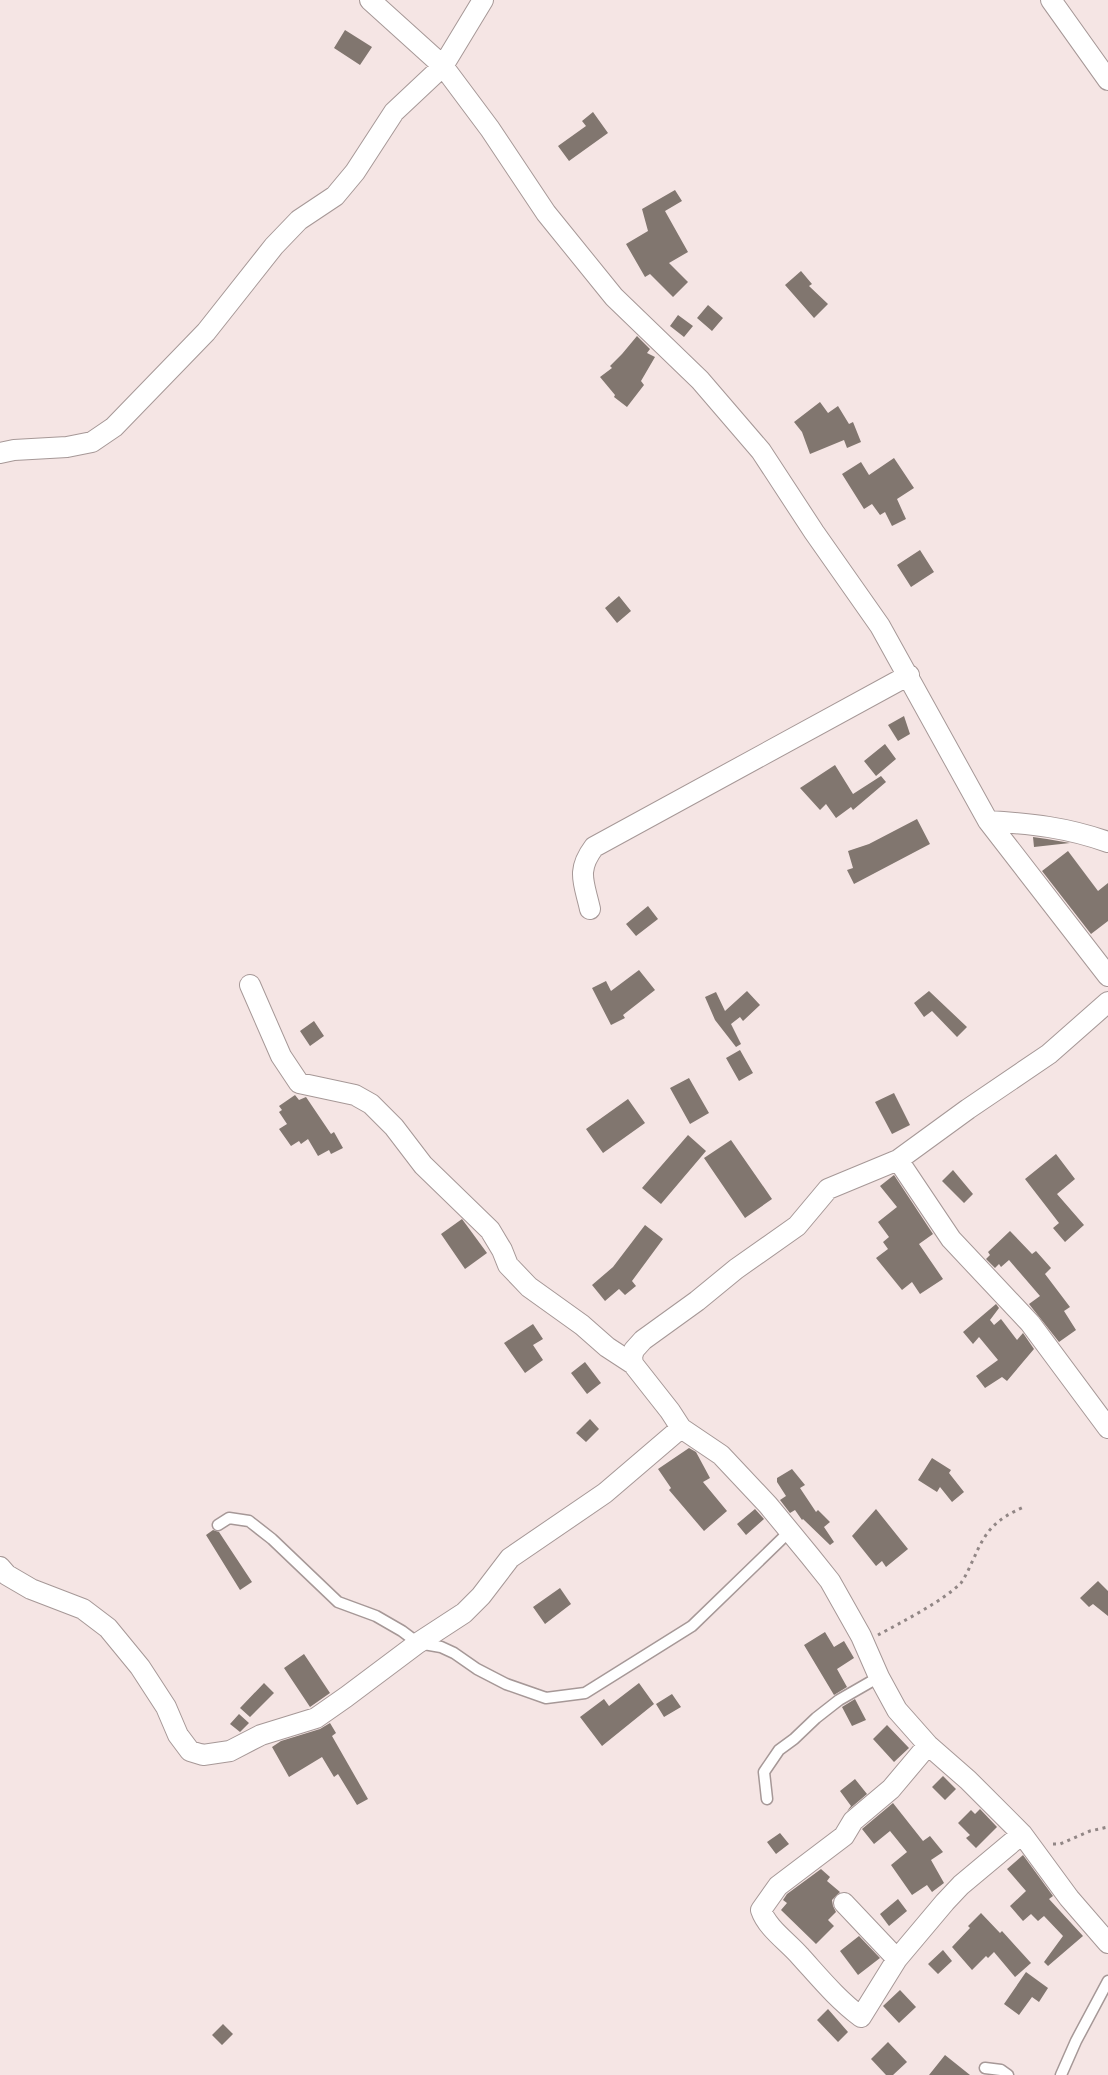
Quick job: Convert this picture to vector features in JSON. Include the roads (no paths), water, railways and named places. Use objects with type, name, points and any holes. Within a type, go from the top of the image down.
[{"type":"street","points":[[369,0],[443,66],[490,129],[546,213],[614,297],[700,380],[761,451],[880,626],[988,821],[1108,976]]},
{"type":"street","points":[[0,453],[67,447],[92,442],[114,427],[206,332],[299,220],[335,195],[355,172],[394,112],[443,66],[483,0]]},
{"type":"street","points":[[1051,0],[1108,80]]},
{"type":"street","points":[[590,909],[582,876],[584,860],[594,847],[909,675]]},
{"type":"street","points":[[988,821],[1043,825],[1108,842]]},
{"type":"street","points":[[250,985],[281,1056],[299,1083],[355,1095],[371,1104],[394,1127],[423,1165],[489,1230],[502,1250],[508,1265],[529,1287],[582,1325],[607,1347],[633,1364],[681,1428],[720,1455],[768,1505],[830,1581],[897,1710],[928,1745],[968,1780],[1026,1840],[1069,1898],[1108,1942]]},
{"type":"street","points":[[633,1364],[634,1350],[643,1340],[797,1226],[828,1189],[898,1160],[1049,1054],[1108,1002]]},
{"type":"street","points":[[898,1160],[951,1239],[1030,1323],[1108,1428]]},
{"type":"street","points":[[0,1567],[7,1575],[31,1589],[83,1609],[108,1628],[140,1667],[166,1707],[178,1735],[190,1751],[203,1755],[230,1751],[261,1735],[316,1718],[464,1612],[481,1596],[510,1558],[605,1492],[681,1428]]},
{"type":"street","points":[[928,1745],[891,1789],[853,1821],[844,1836],[778,1886],[761,1910],[764,1919],[830,1991],[861,2017],[897,1959],[961,1885],[1026,1840]]},
{"type":"street","points":[[844,1904],[897,1959]]},
{"type":"lane","points":[[218,1525],[229,1518],[249,1521],[272,1539],[338,1602],[376,1616],[418,1643],[441,1647],[506,1684],[546,1698],[585,1694],[692,1626],[790,1531]]},
{"type":"lane","points":[[767,1799],[763,1780],[764,1772],[779,1750],[839,1700],[879,1677]]},
{"type":"lane","points":[[1061,2075],[1108,1981]]},
{"type":"lane","points":[[985,2068],[1001,2070],[1008,2075]]}]
